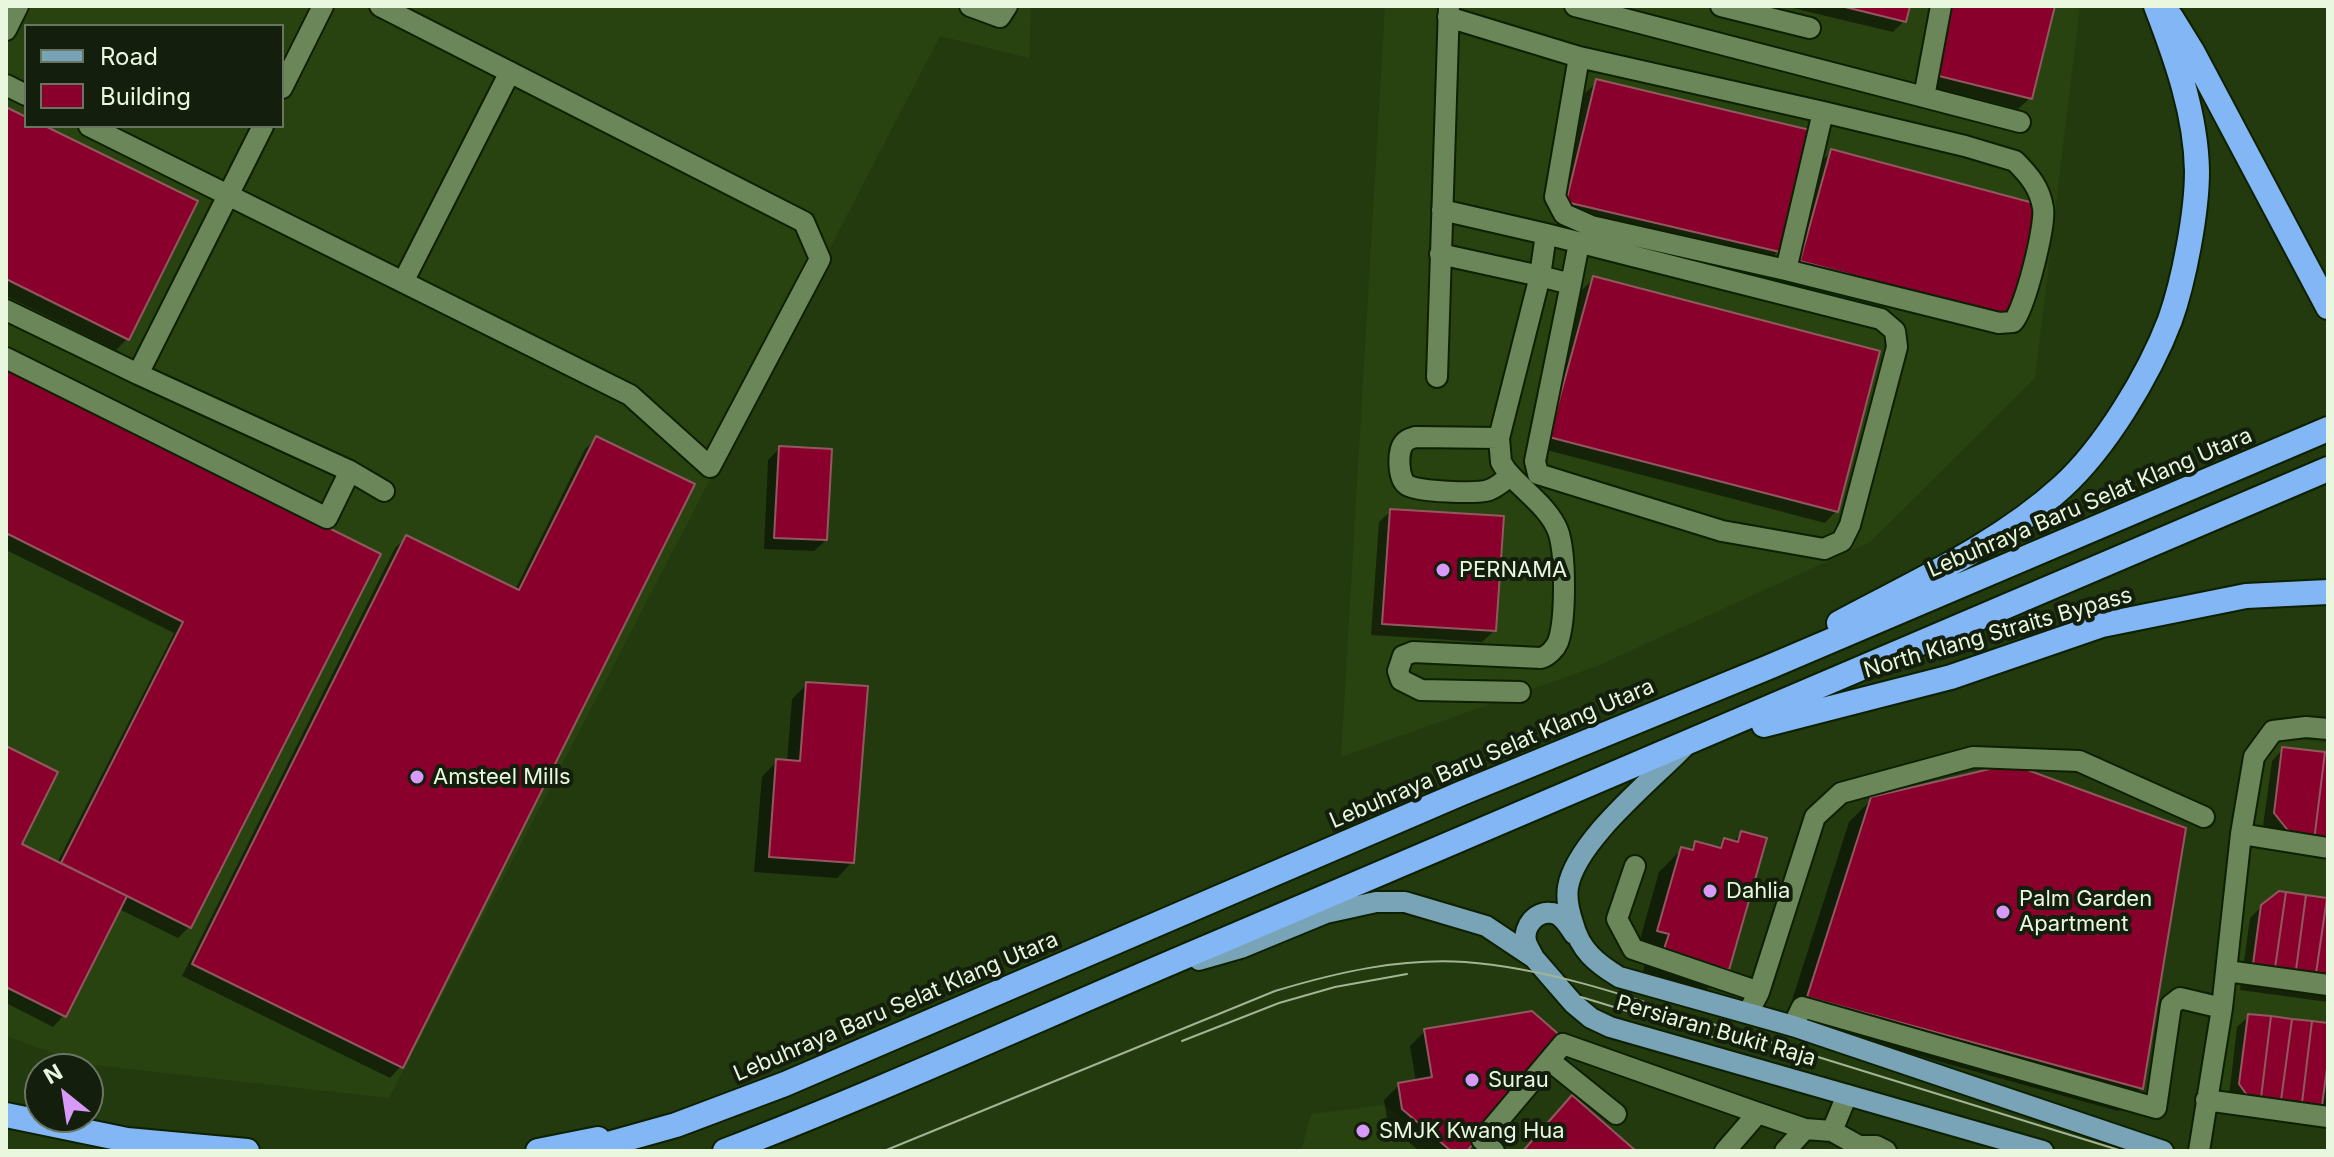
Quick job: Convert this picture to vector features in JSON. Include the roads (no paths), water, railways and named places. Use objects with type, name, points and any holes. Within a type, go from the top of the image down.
[{"type":"highway","points":[[1769,667],[1825,630],[1995,538],[2062,487],[2107,439],[2170,320],[2192,218],[2197,171],[2190,113],[2171,45],[2156,6]]},
{"type":"highway","points":[[2164,6],[2192,51],[2328,307]]},
{"type":"highway","name":"Lebuhraya Baru Selat Klang Utara","points":[[583,1151],[676,1125],[785,1084],[1462,793],[1769,667],[2328,429]]},
{"type":"highway","points":[[725,1151],[836,1108],[1131,979],[1687,745],[2328,469]]},
{"type":"highway","name":"North Klang Straits Bypass","points":[[1687,745],[1951,677],[2102,625],[2246,596],[2328,592]]},
{"type":"highway","points":[[6,1115],[127,1140],[247,1151]]},
{"type":"highway","name":"Lebuhraya Baru Selat Klang Utara","points":[[538,1151],[676,1125]]},
{"type":"main road","points":[[1577,938],[1567,903],[1569,884],[1577,865],[1593,837],[1687,745]]},
{"type":"main road","name":"Persiaran Bukit Raja","points":[[1131,979],[1241,948],[1326,913],[1376,902],[1405,902],[1486,926],[1534,958],[1573,1003],[1591,1018],[1610,1027],[2043,1151]]},
{"type":"main road","name":"Persiaran Bukit Raja","points":[[1534,958],[1526,941],[1526,928],[1541,914],[1552,913],[1562,918],[1588,954],[1619,977],[1793,1026],[2163,1151]]},
{"type":"street","points":[[6,30],[18,6]]},
{"type":"street","points":[[284,84],[323,6]]},
{"type":"street","points":[[93,128],[630,395],[710,467],[820,259],[804,222],[380,6]]},
{"type":"street","points":[[970,6],[1000,17],[1007,6]]},
{"type":"street","points":[[1575,6],[2020,122]]},
{"type":"street","points":[[1721,6],[1810,28]]},
{"type":"street","points":[[1924,97],[1941,6]]},
{"type":"street","points":[[1437,377],[1448,12],[1579,57],[1823,112],[2015,161],[2030,176],[2040,195],[2044,212],[2031,277],[2019,315],[2007,324],[1591,226],[1564,214],[1555,197],[1579,57]]},
{"type":"street","points":[[403,282],[510,72]]},
{"type":"street","points":[[6,85],[24,94]]},
{"type":"street","points":[[1786,270],[1823,112]]},
{"type":"street","points":[[138,374],[262,128]]},
{"type":"street","points":[[1442,210],[1546,234],[1881,319],[1895,331],[1897,347],[1850,525],[1842,541],[1824,549],[1722,531],[1538,474],[1535,461],[1579,243]]},
{"type":"street","points":[[1520,692],[1421,690],[1401,680],[1398,671],[1403,656],[1413,652],[1541,658],[1547,656],[1557,644],[1562,623],[1563,558],[1558,529],[1510,476],[1501,462],[1499,438],[1540,276],[1546,234]]},
{"type":"street","points":[[1440,254],[1571,284]]},
{"type":"street","points":[[6,310],[350,471],[384,491]]},
{"type":"street","points":[[6,358],[327,518],[350,471]]},
{"type":"street","points":[[1499,438],[1415,437],[1406,441],[1401,448],[1402,478],[1408,486],[1418,489],[1479,491],[1492,489],[1510,476]]},
{"type":"street","points":[[2199,1151],[2222,1008],[2241,834],[2254,757],[2273,731],[2306,727],[2328,729]]},
{"type":"street","points":[[1748,1013],[1759,992],[1815,817],[1841,793],[1973,757],[2079,761],[2204,817]]},
{"type":"street","points":[[2241,834],[2328,848]]},
{"type":"street","points":[[1635,866],[1617,919],[1633,949],[1759,992]]},
{"type":"street","points":[[2227,971],[2328,985]]},
{"type":"street","points":[[1793,1026],[1802,1007],[2156,1108],[2171,1005],[2180,998],[2222,1008]]},
{"type":"street","points":[[1494,1151],[1482,1140],[1563,1044],[1805,1129],[1832,1131],[1857,1148],[1876,1146],[1886,1151]]},
{"type":"street","points":[[1550,1061],[1616,1114]]},
{"type":"street","points":[[1832,1131],[1847,1095]]},
{"type":"street","points":[[2206,1100],[2328,1117]]},
{"type":"street","points":[[1725,1151],[1758,1113]]},
{"type":"street","points":[[1785,1151],[1805,1129]]},
{"type":"tram line","points":[[884,1151],[1275,991],[1369,968],[1441,961],[1534,972],[1601,989],[2122,1151]]},
{"type":"tram line","points":[[1182,1041],[1279,1003],[1335,987],[1407,974]]},
{"type":"tram line","points":[[1581,997],[1749,1048]]},
{"type":"place","name":"PERNAMA","points":[[1443,570]]},
{"type":"place","name":"Amsteel Mills","points":[[417,777]]},
{"type":"place","name":"Dahlia","points":[[1710,891]]},
{"type":"place","name":"Palm Garden Apartment","points":[[2003,912]]},
{"type":"place","name":"Surau","points":[[1472,1080]]},
{"type":"place","name":"SMJK Kwang Hua","points":[[1363,1131]]}]
